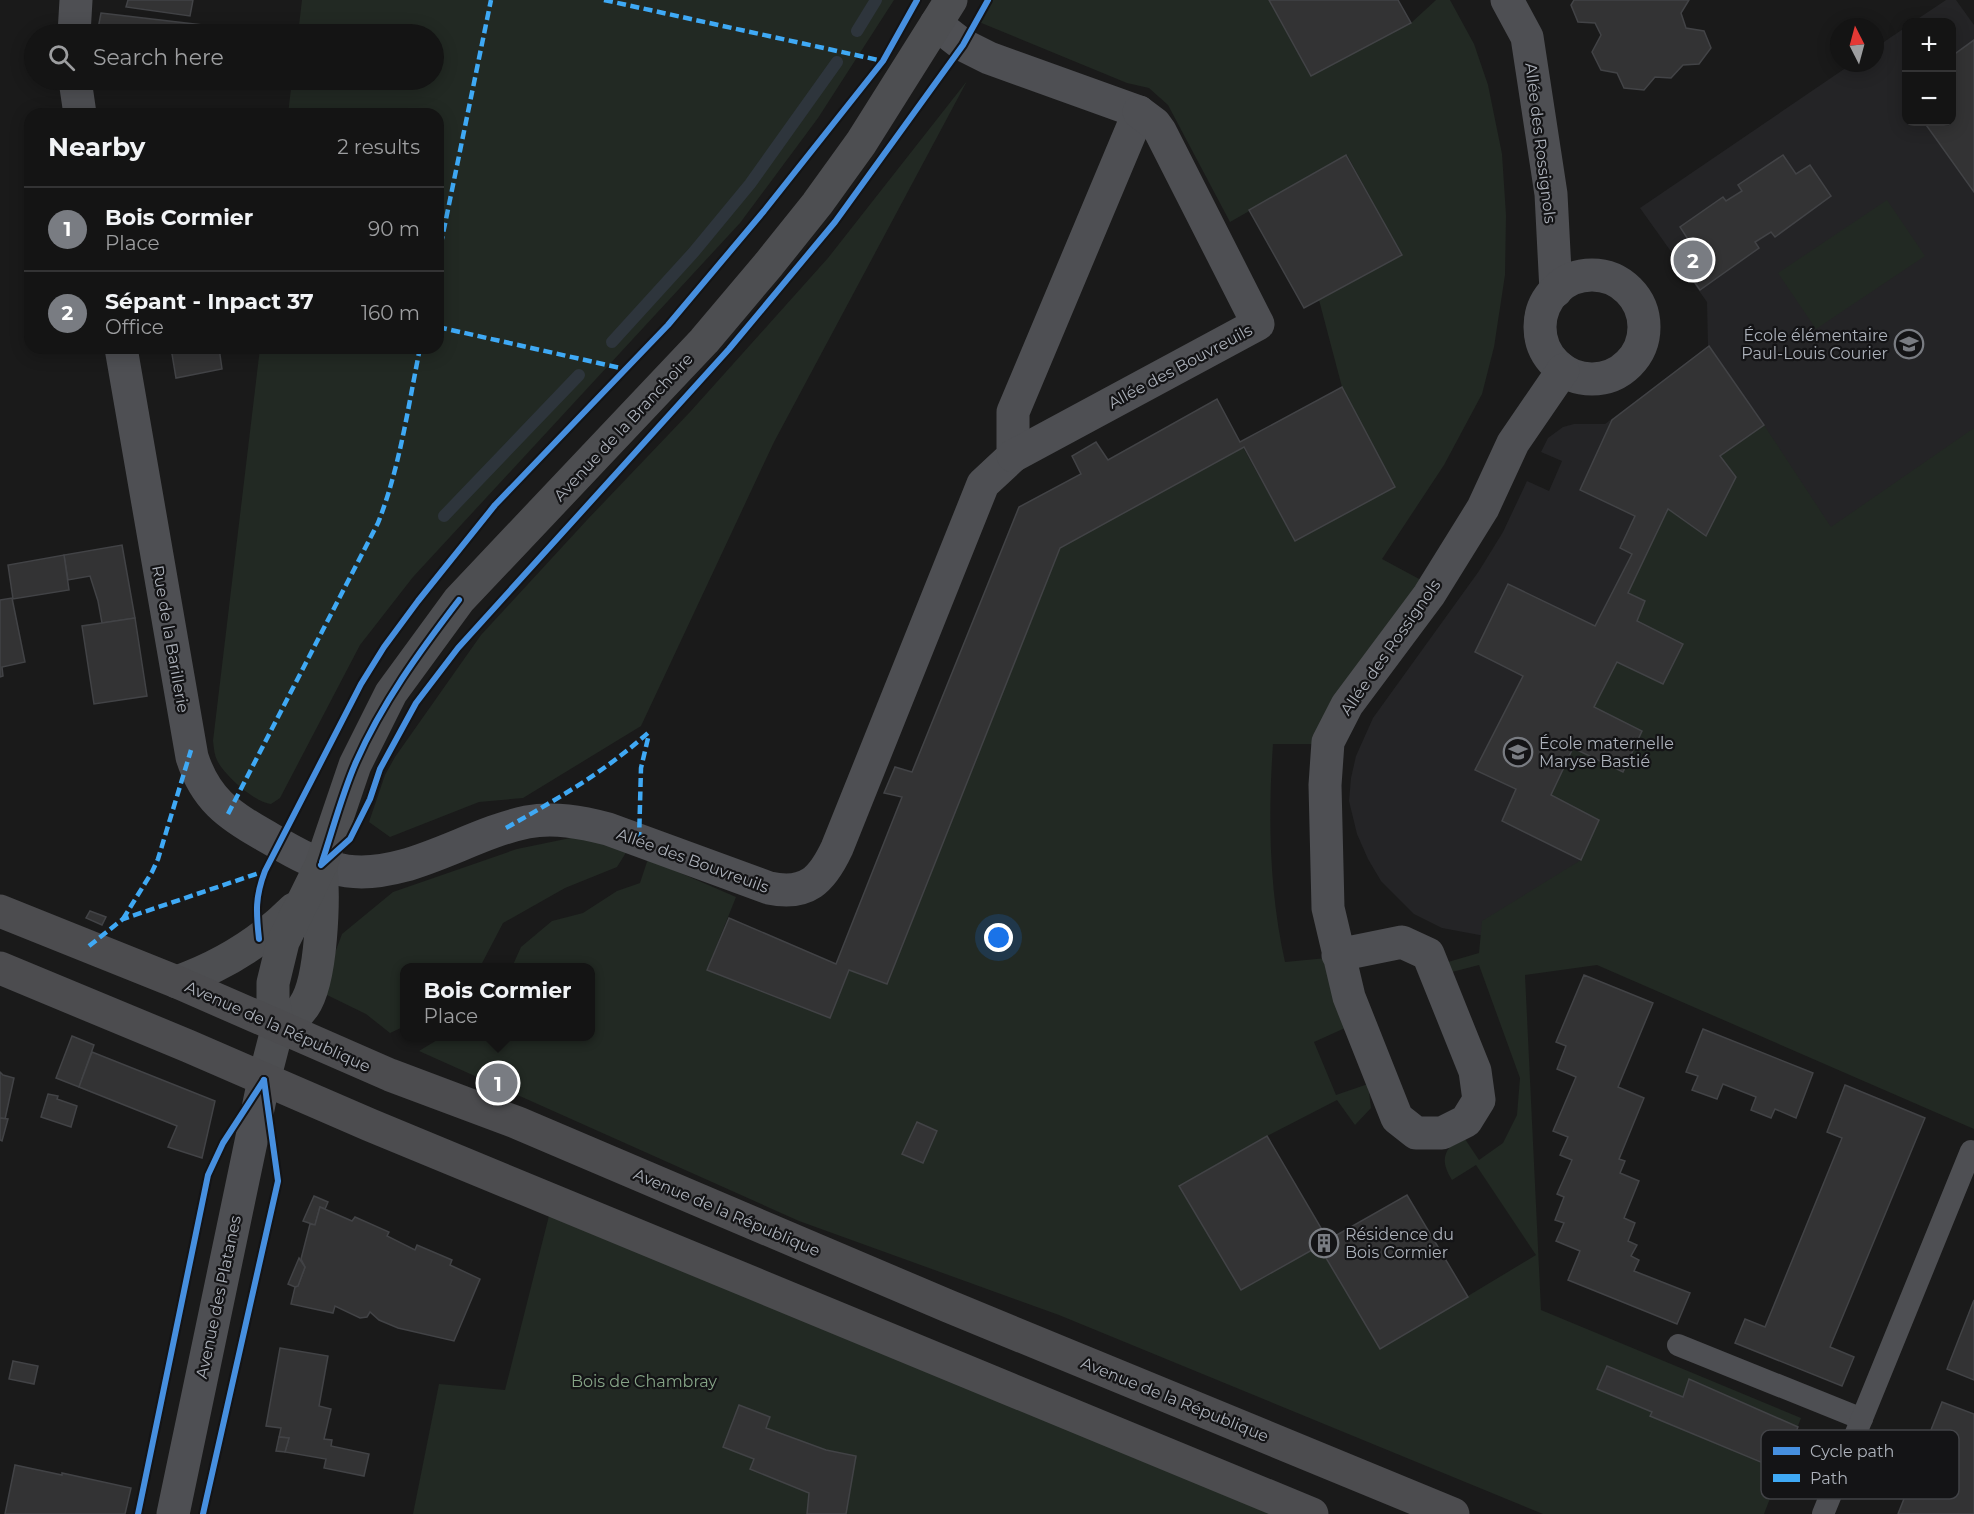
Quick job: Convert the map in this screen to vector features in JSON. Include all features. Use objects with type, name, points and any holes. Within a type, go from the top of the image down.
[{"type":"main road","name":"Avenue de la Branchoire","points":[[315,877],[355,765],[377,719],[415,658],[459,600],[704,341],[770,264],[861,143],[943,12]]},
{"type":"main road","points":[[177,982],[226,961],[271,931],[293,909],[315,877]]},
{"type":"main road","points":[[264,1080],[278,1026],[273,999],[277,966],[287,932],[315,877]]},
{"type":"main road","name":"Avenue de la République","points":[[0,911],[177,982],[390,1074],[518,1123],[948,1306],[1453,1514]]},
{"type":"main road","points":[[0,968],[264,1080],[1312,1514]]},
{"type":"street","points":[[75,24],[76,0]]},
{"type":"street","name":"Allée des Rossignols","points":[[1507,0],[1527,37],[1551,194],[1556,291]]},
{"type":"street","name":"Allée des Bouvreuils","points":[[315,877],[347,871],[375,871],[422,859],[518,824],[558,820],[608,829],[769,888],[792,891],[805,888],[823,872],[837,848],[983,484],[1013,456],[1258,324],[1155,124],[1139,112],[989,58],[963,45],[943,12]]},
{"type":"street","points":[[76,90],[79,108]]},
{"type":"street","points":[[1013,456],[1012,412],[1139,112]]},
{"type":"street","points":[[1586,276],[1604,276],[1619,283],[1632,293],[1641,307],[1644,323],[1643,340],[1636,355],[1625,368],[1611,376],[1594,379],[1578,377],[1563,370],[1546,351],[1541,338],[1542,312],[1548,301],[1570,280],[1586,276]]},
{"type":"street","name":"Rue de la Barillerie","points":[[122,354],[196,772],[203,786],[228,814],[261,834],[315,877]]},
{"type":"street","name":"Allée des Rossignols","points":[[1338,955],[1402,942],[1428,954],[1475,1071],[1479,1100],[1466,1121],[1442,1133],[1416,1133],[1397,1118],[1348,997],[1338,955],[1328,908],[1325,784],[1328,742],[1347,705],[1429,595],[1482,508],[1513,443],[1563,370]]},
{"type":"street","name":"Avenue des Platanes","points":[[173,1514],[264,1080]]},
{"type":"lane","points":[[1857,1430],[1971,1152],[1974,1153]]},
{"type":"lane","points":[[1678,1345],[1862,1419]]},
{"type":"lane","points":[[1823,1514],[1829,1499]]},
{"type":"shaded area","points":[[1946,0],[1956,0],[1974,25],[1974,485],[1600,924],[1485,936],[1442,928],[1414,914],[1381,881],[1368,859],[1357,834],[1349,801],[1356,756],[1373,718],[1479,571],[1503,532],[1527,481],[1549,491],[1562,461],[1541,452],[1548,438],[1563,427],[1574,424],[1605,424],[1708,346],[1707,302],[1640,208],[1840,72],[1884,72],[1884,42],[1902,30],[1902,126],[1956,126],[1956,18],[1919,18]]},
{"type":"green space","points":[[302,0],[894,0],[818,118],[740,223],[413,577],[360,645],[280,798],[271,804],[248,793],[226,773],[216,758],[213,741],[259,354],[444,354],[444,108],[289,108],[291,90],[444,90],[444,24],[299,24]]},
{"type":"green space","points":[[992,0],[1269,0],[1311,76],[1411,23],[1436,0],[1450,0],[1474,44],[1488,85],[1502,154],[1506,215],[1505,275],[1494,347],[1482,394],[1444,465],[1382,559],[1421,580],[1314,744],[1273,744],[1271,853],[1276,908],[1285,962],[1327,958],[1345,1028],[1314,1042],[1336,1095],[1368,1084],[1371,1108],[1355,1125],[1337,1100],[1267,1136],[1180,1186],[1241,1290],[1319,1246],[1380,1349],[1536,1255],[1476,1165],[1452,1180],[1448,1173],[1445,1160],[1448,1150],[1463,1136],[1479,1160],[1503,1143],[1517,1115],[1520,1078],[1479,965],[1452,972],[1448,962],[1479,953],[1482,921],[1581,860],[1599,820],[1551,795],[1573,748],[1623,772],[1642,731],[1594,707],[1617,662],[1663,684],[1682,644],[1637,621],[1645,601],[1628,593],[1668,509],[1706,536],[1736,477],[1720,456],[1764,425],[1831,527],[1974,428],[1974,1129],[1597,965],[1525,975],[1541,1310],[1801,1418],[1796,1430],[1761,1430],[1761,1499],[1770,1499],[1764,1514],[1543,1514],[1059,1315],[799,1221],[419,1051],[435,1041],[595,1041],[595,963],[514,963],[521,947],[552,921],[583,913],[617,891],[640,883],[648,859],[736,897],[707,970],[830,1018],[849,970],[887,984],[1060,548],[1240,442],[1295,541],[1395,487],[1342,387],[1319,300],[1402,255],[1347,155],[1230,222],[1168,105],[1149,88],[1127,83],[979,22]]},
{"type":"green space","points":[[967,81],[774,442],[641,726],[523,798],[479,802],[390,837],[369,822],[385,775],[395,757],[481,635],[690,412],[828,258]]},
{"type":"green space","points":[[1887,200],[1925,256],[1816,329],[1778,273]]},
{"type":"green space","points":[[580,836],[627,851],[617,867],[565,888],[503,923],[482,963],[400,963],[400,1028],[390,1033],[366,1014],[327,995],[326,977],[342,934],[393,892],[517,849]]},
{"type":"green space","name":"Bois de Chambray","points":[[553,1200],[1312,1514],[413,1514],[439,1384],[505,1390]]},
{"type":"building","points":[[128,0],[193,0],[190,16],[126,7]]},
{"type":"building","points":[[1269,0],[1398,0],[1411,23],[1311,76]]},
{"type":"building","points":[[1574,0],[1689,0],[1681,13],[1686,28],[1704,31],[1711,48],[1699,64],[1683,65],[1671,78],[1655,77],[1644,90],[1624,88],[1617,73],[1601,70],[1592,52],[1601,35],[1595,23],[1578,22],[1571,5]]},
{"type":"building","points":[[101,13],[194,24],[99,24]]},
{"type":"building","points":[[1974,40],[1974,192],[1927,126],[1956,126],[1956,53]]},
{"type":"building","points":[[1346,155],[1402,255],[1304,308],[1249,210]]},
{"type":"building","points":[[1783,155],[1796,174],[1810,165],[1831,196],[1775,237],[1771,232],[1755,242],[1759,248],[1700,290],[1678,259],[1693,247],[1680,227],[1723,197],[1726,201],[1742,191],[1738,185]]},
{"type":"building","points":[[1709,346],[1764,425],[1720,456],[1736,477],[1706,536],[1668,509],[1628,593],[1645,601],[1637,621],[1683,644],[1663,684],[1617,662],[1594,707],[1642,731],[1623,772],[1573,748],[1551,795],[1599,820],[1581,860],[1502,821],[1516,789],[1475,770],[1523,676],[1475,652],[1508,584],[1595,626],[1632,554],[1620,548],[1635,516],[1580,490],[1612,420]]},
{"type":"building","points":[[172,354],[220,354],[222,369],[176,378]]},
{"type":"building","points":[[1342,387],[1395,487],[1295,541],[1244,447],[1060,548],[887,984],[849,970],[830,1018],[707,970],[729,918],[836,964],[902,797],[884,793],[895,767],[912,772],[1019,507],[1081,474],[1072,456],[1096,442],[1108,460],[1217,399],[1240,442]]},
{"type":"building","points":[[122,545],[135,618],[102,623],[90,576],[68,580],[64,555]]},
{"type":"building","points":[[64,555],[69,590],[13,599],[8,565]]},
{"type":"building","points":[[12,598],[25,662],[2,667],[3,676],[0,677],[0,600]]},
{"type":"building","points":[[135,618],[147,696],[94,704],[82,626]]},
{"type":"building","points":[[90,911],[106,917],[102,925],[86,918]]},
{"type":"building","points":[[1584,975],[1653,1003],[1618,1087],[1644,1098],[1619,1159],[1625,1161],[1620,1173],[1639,1181],[1624,1218],[1635,1223],[1628,1241],[1637,1245],[1631,1256],[1639,1260],[1634,1271],[1690,1293],[1677,1324],[1568,1280],[1580,1251],[1556,1241],[1564,1223],[1555,1220],[1564,1197],[1557,1194],[1572,1160],[1560,1155],[1568,1137],[1553,1131],[1576,1077],[1557,1069],[1566,1046],[1556,1042]]},
{"type":"building","points":[[1703,1029],[1813,1073],[1796,1118],[1775,1109],[1771,1118],[1751,1110],[1756,1097],[1723,1084],[1717,1099],[1692,1090],[1698,1076],[1686,1072]]},
{"type":"building","points":[[72,1036],[94,1045],[79,1087],[56,1078]]},
{"type":"building","points":[[92,1052],[215,1101],[202,1158],[168,1147],[177,1126],[79,1087]]},
{"type":"building","points":[[485,1069],[507,1077],[502,1088],[480,1078]]},
{"type":"building","points":[[0,1072],[14,1078],[5,1119],[0,1118]]},
{"type":"building","points":[[1845,1085],[1925,1118],[1830,1347],[1854,1357],[1842,1386],[1735,1343],[1745,1319],[1765,1327],[1842,1138],[1827,1132]]},
{"type":"building","points":[[48,1094],[58,1096],[57,1099],[77,1106],[71,1127],[41,1117]]},
{"type":"building","points":[[0,1118],[8,1119],[2,1141],[0,1140]]},
{"type":"building","points":[[917,1122],[937,1131],[923,1163],[902,1154]]},
{"type":"building","name":"Résidence du Bois Cormier","points":[[1267,1136],[1328,1240],[1407,1195],[1468,1297],[1380,1349],[1319,1246],[1241,1290],[1179,1186]]},
{"type":"building","points":[[314,1196],[328,1202],[325,1209],[320,1207],[315,1225],[303,1221]]},
{"type":"building","points":[[320,1207],[352,1221],[355,1217],[389,1232],[387,1236],[415,1250],[417,1245],[452,1260],[450,1265],[480,1279],[454,1341],[398,1328],[379,1320],[370,1312],[367,1317],[360,1318],[335,1306],[333,1313],[291,1304],[295,1287],[298,1286],[305,1267],[301,1259],[310,1224],[315,1225]]},
{"type":"building","points":[[299,1258],[305,1267],[298,1286],[295,1287],[288,1284]]},
{"type":"building","points":[[1974,1300],[1974,1380],[1947,1369]]},
{"type":"building","points":[[280,1348],[328,1356],[319,1406],[331,1409],[324,1439],[332,1440],[331,1446],[369,1454],[364,1476],[324,1468],[326,1459],[285,1452],[289,1438],[279,1437],[281,1428],[266,1426]]},
{"type":"building","points":[[13,1361],[38,1366],[34,1384],[9,1379]]},
{"type":"building","points":[[1607,1366],[1683,1397],[1689,1379],[1798,1427],[1797,1430],[1761,1430],[1761,1462],[1650,1416],[1652,1412],[1597,1389]]},
{"type":"building","points":[[1942,1402],[1974,1414],[1974,1514],[1898,1514],[1904,1499],[1959,1499],[1959,1430],[1931,1430]]},
{"type":"building","points":[[739,1405],[770,1417],[766,1428],[826,1450],[856,1456],[846,1514],[807,1514],[809,1493],[750,1469],[754,1459],[723,1447]]},
{"type":"building","points":[[279,1437],[289,1438],[285,1452],[276,1451]]},
{"type":"building","points":[[15,1465],[131,1488],[125,1514],[5,1514]]},
{"type":"waterway","points":[[857,31],[876,0]]},
{"type":"waterway","points":[[612,342],[693,253],[750,184],[837,62]]},
{"type":"waterway","points":[[444,516],[579,375]]},
{"type":"marked path","points":[[444,229],[491,0]]},
{"type":"marked path","points":[[604,0],[883,61]]},
{"type":"marked path","points":[[444,328],[625,369]]},
{"type":"marked path","points":[[228,814],[378,523],[398,459],[419,354]]},
{"type":"marked path","points":[[506,828],[598,772],[649,732]]},
{"type":"marked path","points":[[639,841],[641,768],[649,734]]},
{"type":"marked path","points":[[123,919],[158,859],[191,750]]},
{"type":"marked path","points":[[89,946],[123,919],[265,871]]},
{"type":"cycle path","points":[[259,939],[257,905],[265,871],[361,684],[384,647],[495,505],[668,325],[764,211],[883,61],[917,0]]},
{"type":"cycle path","points":[[321,865],[350,839],[370,799],[380,769],[416,703],[458,648],[729,349],[835,222],[963,45],[988,0]]},
{"type":"cycle path","points":[[322,862],[346,786],[366,740],[402,678],[459,600]]},
{"type":"cycle path","points":[[138,1514],[208,1175],[223,1143],[264,1080]]},
{"type":"cycle path","points":[[203,1514],[278,1181],[264,1080]]},
{"type":"place","name":"Sépant - Inpact 37","points":[[1693,260]]},
{"type":"place","name":"École élémentaire Paul-Louis Courier","points":[[1909,344]]},
{"type":"place","name":"École maternelle Maryse Bastié","points":[[1518,752]]},
{"type":"place","name":"Bois Cormier","points":[[498,1083]]},
{"type":"place","name":"Résidence du Bois Cormier","points":[[1324,1243]]}]
